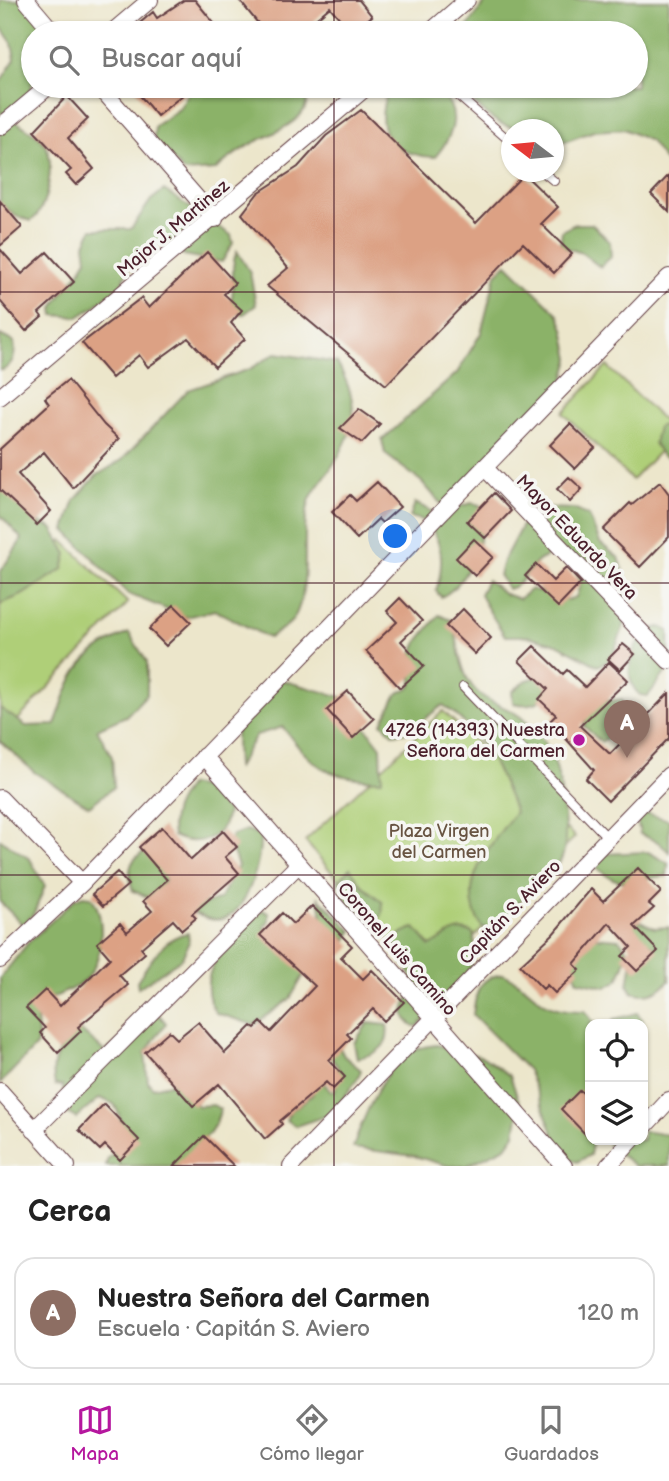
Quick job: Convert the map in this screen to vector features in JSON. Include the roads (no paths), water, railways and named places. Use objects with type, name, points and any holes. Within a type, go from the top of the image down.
[{"type":"street","points":[[26,0],[44,21]]},
{"type":"street","points":[[125,21],[150,0]]},
{"type":"street","points":[[443,21],[467,0]]},
{"type":"street","points":[[0,127],[35,98]]},
{"type":"street","points":[[109,98],[215,219]]},
{"type":"street","name":"Major J. Martinez","points":[[0,397],[215,219],[354,98]]},
{"type":"street","points":[[0,960],[82,883],[486,469],[669,277]]},
{"type":"street","name":"Mayor Eduardo Vera","points":[[486,469],[669,662]]},
{"type":"street","name":"Coronel Luis Camino","points":[[204,756],[564,1166]]},
{"type":"street","name":"Capitán S. Aviero","points":[[291,1166],[669,775]]},
{"type":"street","points":[[0,798],[82,883]]},
{"type":"street","points":[[34,1130],[298,865]]},
{"type":"street","points":[[0,1091],[66,1166]]},
{"type":"street","points":[[648,1123],[669,1100]]},
{"type":"street","points":[[608,1166],[627,1145]]},
{"type":"lane","points":[[461,98],[501,133]]},
{"type":"lane","points":[[463,687],[608,838]]},
{"type":"place","name":"4726 (14393) Nuestra Señora del Carmen","points":[[579,740]]},
{"type":"place","name":"Nuestra Señora del Carmen","points":[[627,758]]},
{"type":"park label","name":"Plaza Virgen del Carmen","points":[[439,841]]}]
